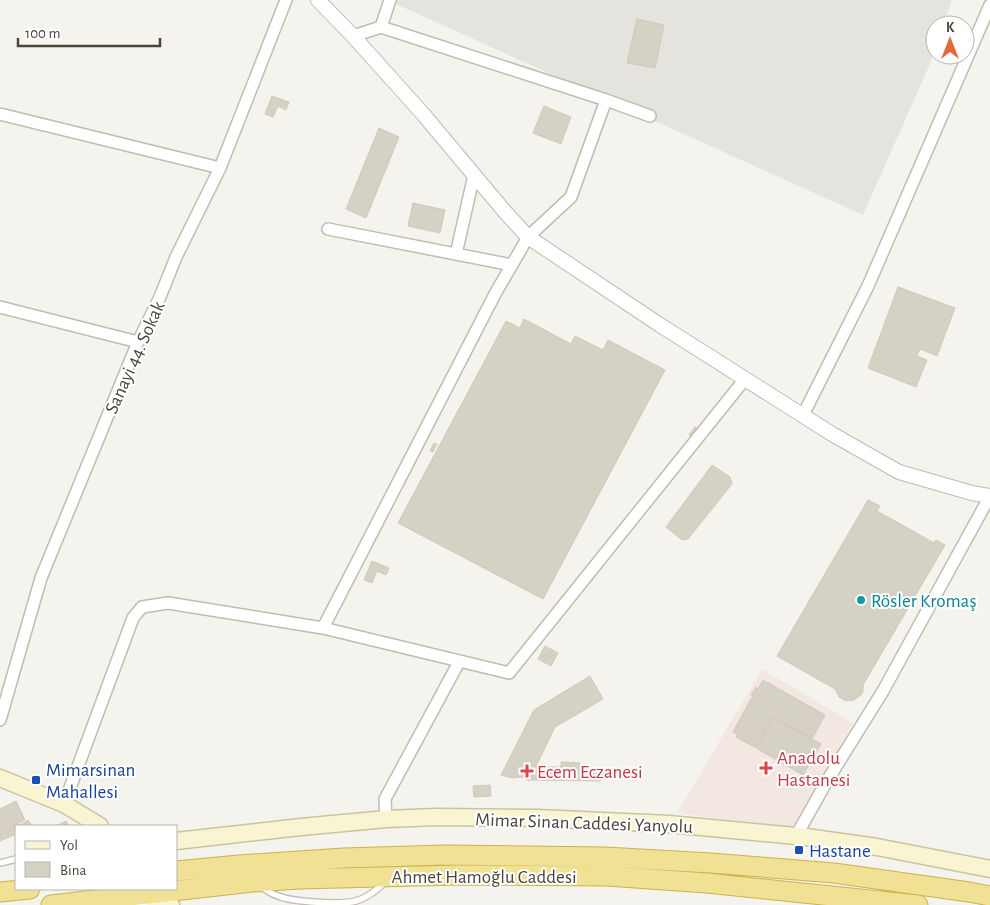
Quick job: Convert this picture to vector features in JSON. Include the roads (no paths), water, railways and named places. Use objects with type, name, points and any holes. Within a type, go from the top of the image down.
[{"type":"highway","name":"Ahmet Hamoğlu Caddesi","points":[[178,872],[239,865],[344,858],[445,855],[604,856],[834,873],[990,896]]},
{"type":"highway","name":"Ahmet Hamoğlu Caddesi","points":[[51,905],[142,900],[252,882],[299,878],[459,875],[607,876],[707,883],[918,905]]},
{"type":"highway","points":[[0,892],[20,890]]},
{"type":"main road","points":[[0,778],[64,804],[98,825]]},
{"type":"main road","name":"Mimar Sinan Caddesi Yanyolu","points":[[178,841],[386,819],[436,817],[556,818],[669,824],[796,836],[877,847],[990,869]]},
{"type":"main road","points":[[142,900],[166,904]]},
{"type":"street","name":"Sanayi 44. Sokak","points":[[0,720],[41,578],[138,342],[160,297],[176,257],[220,168],[286,0]]},
{"type":"street","points":[[318,0],[423,114],[528,237],[745,379],[832,434],[899,472],[972,493],[990,496],[883,691],[796,836]]},
{"type":"street","points":[[381,27],[390,0]]},
{"type":"street","points":[[803,415],[868,286],[990,5]]},
{"type":"street","points":[[353,36],[381,27],[650,116]]},
{"type":"street","points":[[323,628],[495,294],[528,237],[571,197],[606,100]]},
{"type":"street","points":[[0,114],[220,168]]},
{"type":"street","points":[[456,254],[474,175]]},
{"type":"street","points":[[328,230],[512,265]]},
{"type":"street","points":[[0,307],[138,342]]},
{"type":"street","points":[[64,804],[133,618],[142,607],[168,604],[323,628],[508,674],[745,379]]},
{"type":"street","points":[[386,819],[385,799],[459,662]]},
{"type":"lane","points":[[0,863],[15,859]]},
{"type":"lane","points":[[252,882],[278,896],[298,901],[348,903],[358,901],[384,884],[390,876]]},
{"type":"place","name":"Rösler Kromaş","points":[[861,600]]},
{"type":"place","name":"Anadolu Hastanesi","points":[[766,768]]},
{"type":"place","name":"Ecem Eczanesi","points":[[527,771]]},
{"type":"place","name":"Mimarsinan Mahallesi","points":[[36,780]]},
{"type":"place","name":"Hastane","points":[[799,850]]}]
